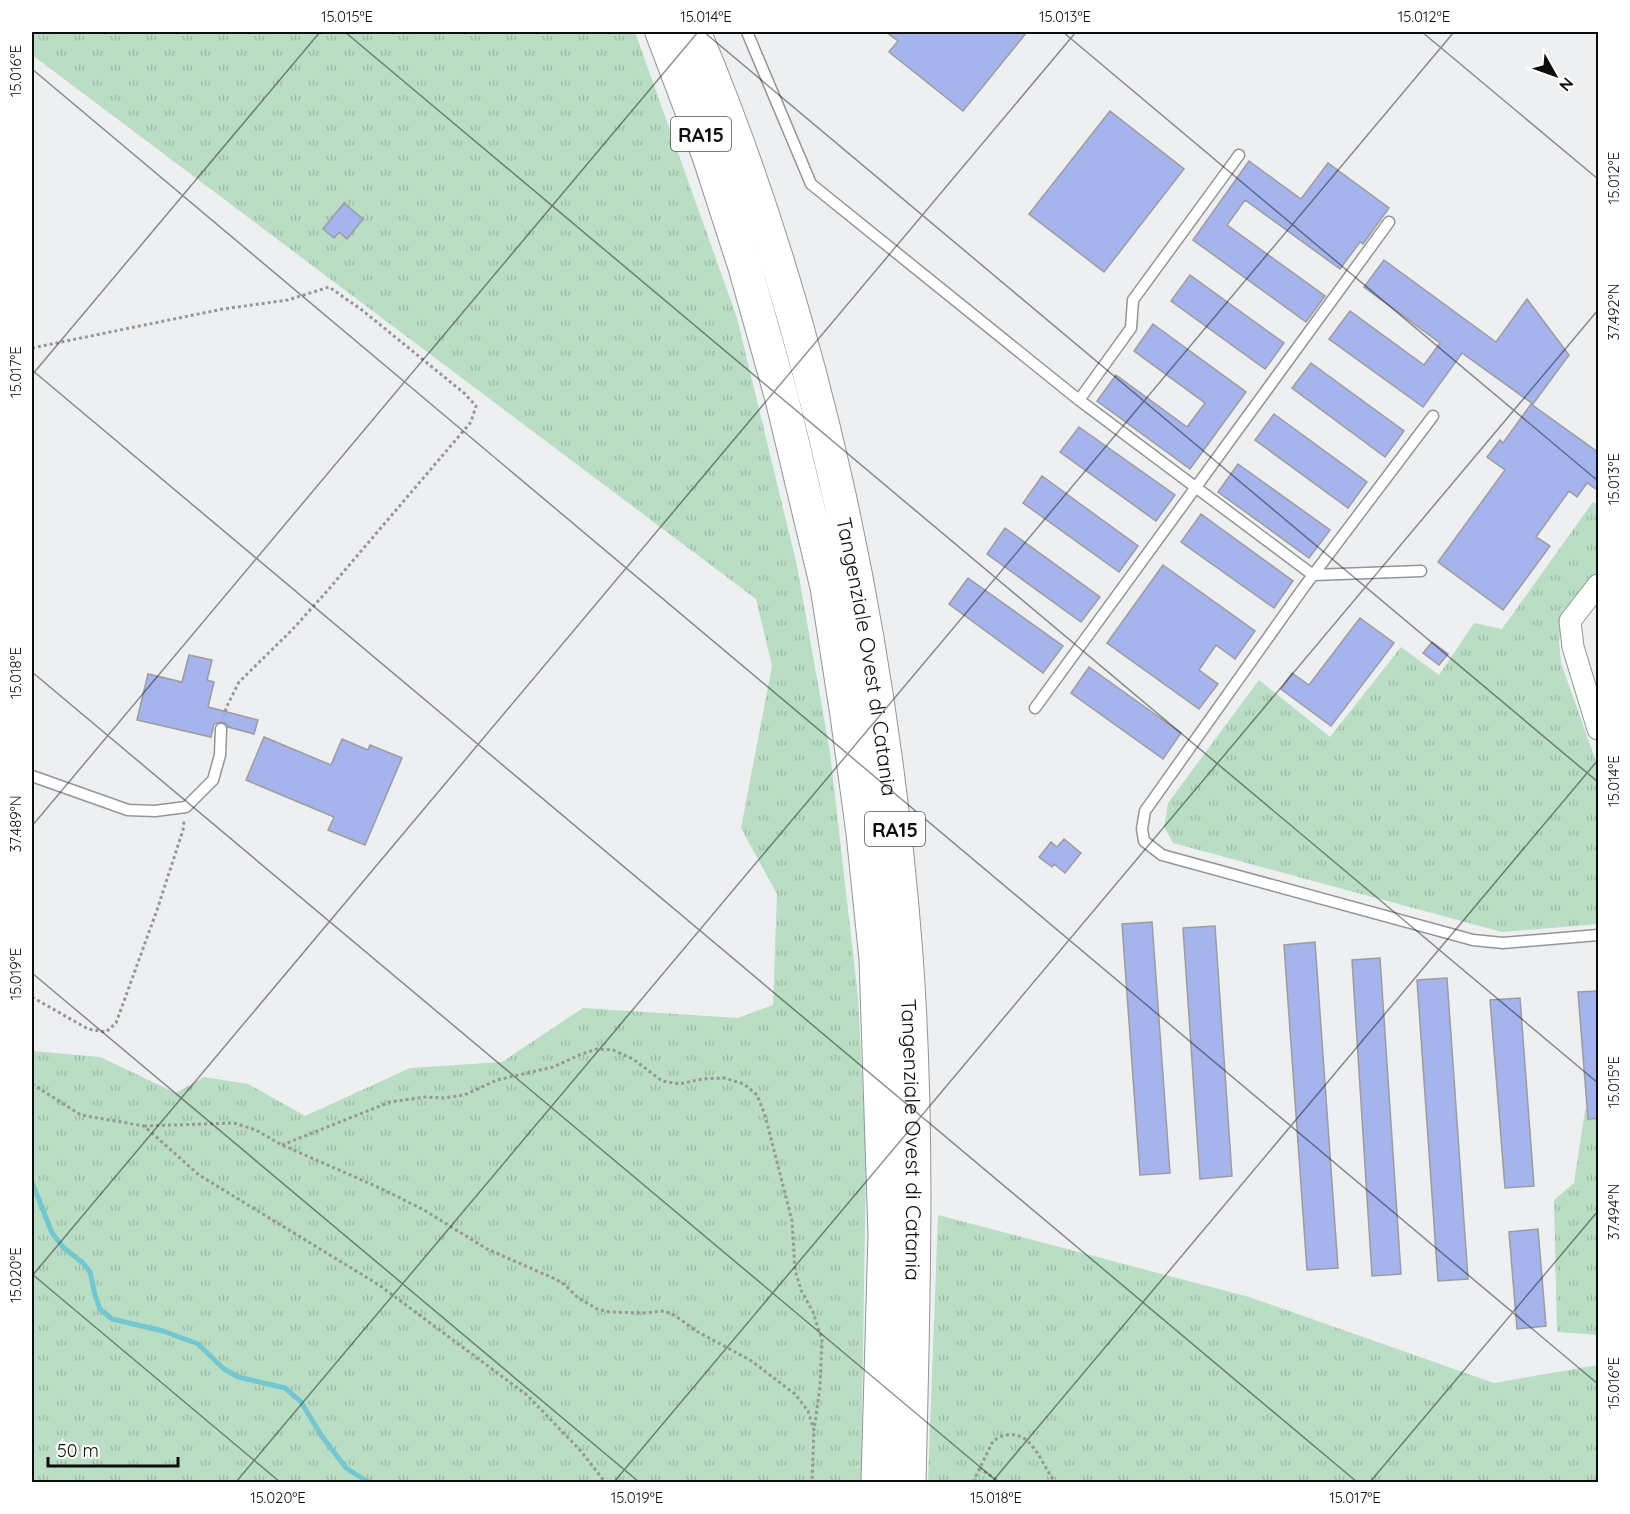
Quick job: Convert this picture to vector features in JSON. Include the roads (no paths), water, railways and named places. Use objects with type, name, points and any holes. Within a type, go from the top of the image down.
[{"type":"highway","points":[[647,32],[692,149],[736,238]]},
{"type":"highway","name":"Tangenziale Ovest di Catania","points":[[662,32],[709,156],[736,238],[781,395],[827,587],[863,833],[876,959],[885,1234],[878,1482]]},
{"type":"highway","name":"Tangenziale Ovest di Catania","points":[[696,32],[756,191],[812,385],[857,578],[879,710],[896,842],[906,958],[912,1078],[915,1234],[909,1482]]},
{"type":"street","points":[[1599,585],[1570,621],[1573,647],[1599,729]]},
{"type":"lane","points":[[747,32],[811,184],[1079,399],[1313,575],[1421,571]]},
{"type":"lane","points":[[1079,399],[1131,328],[1133,300],[1239,155]]},
{"type":"lane","points":[[1035,708],[1389,222]]},
{"type":"lane","points":[[1433,416],[1313,575],[1145,812],[1142,829],[1144,841],[1162,855],[1473,940],[1503,943],[1599,935]]},
{"type":"lane","points":[[32,776],[128,810],[154,811],[186,807],[213,780],[220,755],[221,729]]},
{"type":"waterway","points":[[32,1182],[52,1233],[64,1248],[83,1263],[90,1272],[100,1309],[112,1319],[163,1331],[198,1344],[224,1369],[238,1377],[285,1388],[301,1402],[321,1435],[346,1468],[368,1482]]}]
